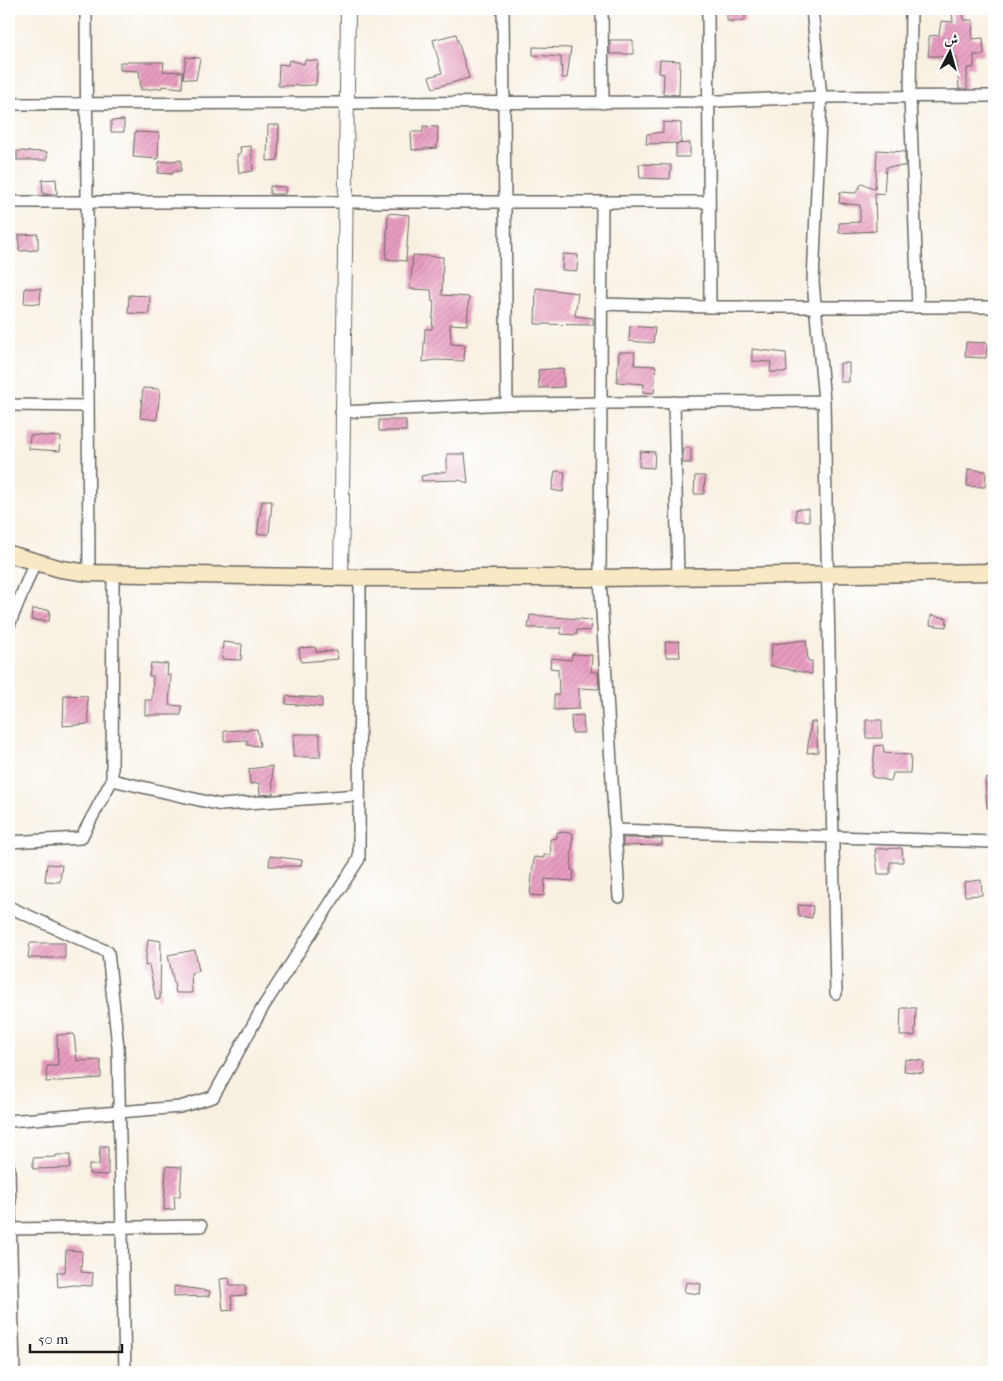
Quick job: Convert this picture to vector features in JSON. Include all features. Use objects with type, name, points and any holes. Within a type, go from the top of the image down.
[{"type":"main road","points":[[9,554],[35,562],[89,573],[113,574],[341,578],[600,578],[994,572]]},
{"type":"street","points":[[86,9],[89,573]]},
{"type":"street","points":[[341,578],[341,412],[348,9]]},
{"type":"street","points":[[503,9],[507,404]]},
{"type":"street","points":[[602,9],[602,103]]},
{"type":"street","points":[[708,9],[710,307]]},
{"type":"street","points":[[812,9],[821,97],[813,282],[824,401],[836,993]]},
{"type":"street","points":[[915,9],[911,9],[910,97],[918,307]]},
{"type":"street","points":[[9,104],[602,103],[708,102],[821,97],[994,96]]},
{"type":"street","points":[[9,202],[709,202]]},
{"type":"street","points":[[602,202],[600,578],[619,896]]},
{"type":"street","points":[[601,304],[710,307],[994,307]]},
{"type":"street","points":[[341,412],[507,404],[824,401]]},
{"type":"street","points":[[674,402],[678,577]]},
{"type":"street","points":[[9,405],[88,406]]},
{"type":"street","points":[[9,625],[35,562]]},
{"type":"street","points":[[9,842],[81,838],[112,780],[113,574]]},
{"type":"street","points":[[9,1121],[118,1114],[180,1107],[213,1097],[263,1007],[359,858],[360,578]]},
{"type":"street","points":[[112,780],[221,805],[359,796]]},
{"type":"street","points":[[615,830],[994,842]]},
{"type":"street","points":[[9,907],[108,952],[118,1047],[125,1372]]},
{"type":"street","points":[[9,1168],[11,1349],[14,1372]]},
{"type":"street","points":[[10,1229],[201,1226]]},
{"type":"building","points":[[963,10],[964,20],[973,20],[972,39],[983,38],[984,55],[974,55],[974,68],[967,68],[967,89],[959,89],[957,57],[928,56],[929,36],[939,35],[941,21],[953,22],[952,11]]},
{"type":"building","points":[[727,11],[745,12],[745,21],[727,21]]},
{"type":"building","points":[[456,34],[469,78],[433,88],[429,77],[442,73],[433,40]]},
{"type":"building","points":[[610,40],[633,40],[633,54],[610,54]]},
{"type":"building","points":[[533,47],[571,48],[567,78],[562,78],[561,57],[533,55]]},
{"type":"building","points":[[186,57],[200,58],[196,80],[183,78]]},
{"type":"building","points":[[289,60],[304,64],[305,60],[318,61],[316,85],[278,86],[279,64],[288,65]]},
{"type":"building","points":[[660,60],[680,61],[679,95],[663,94],[664,74],[659,73]]},
{"type":"building","points":[[120,62],[164,62],[163,71],[183,72],[182,88],[162,86],[162,88],[141,90],[139,71],[120,70]]},
{"type":"building","points":[[124,120],[124,132],[111,132],[111,121]]},
{"type":"building","points":[[663,122],[681,123],[681,143],[646,144],[647,134],[663,132]]},
{"type":"building","points":[[268,125],[279,125],[278,160],[267,161]]},
{"type":"building","points":[[423,126],[438,127],[437,148],[412,150],[411,132],[423,132]]},
{"type":"building","points":[[135,132],[159,133],[158,159],[133,157]]},
{"type":"building","points":[[690,143],[690,157],[676,157],[676,144]]},
{"type":"building","points":[[251,146],[253,171],[239,173],[237,154],[241,154],[240,147]]},
{"type":"building","points":[[877,150],[905,152],[905,166],[886,167],[884,194],[875,193],[876,231],[839,233],[839,223],[860,222],[860,205],[839,203],[840,192],[856,193],[862,183],[875,189]]},
{"type":"building","points":[[17,151],[47,152],[47,160],[17,160]]},
{"type":"building","points":[[181,160],[181,171],[173,171],[173,174],[158,173],[159,162]]},
{"type":"building","points":[[639,164],[671,165],[670,179],[640,178]]},
{"type":"building","points":[[56,179],[57,194],[43,194],[42,180]]},
{"type":"building","points":[[270,186],[286,187],[285,194],[270,194]]},
{"type":"building","points":[[388,213],[409,215],[406,261],[386,259]]},
{"type":"building","points":[[38,234],[38,250],[19,251],[19,235]]},
{"type":"building","points":[[563,254],[578,255],[577,271],[562,270]]},
{"type":"building","points":[[413,255],[443,257],[442,295],[469,297],[467,325],[450,324],[451,344],[465,345],[464,361],[435,360],[423,362],[425,329],[432,329],[434,301],[432,302],[431,290],[410,289]]},
{"type":"building","points":[[25,288],[41,289],[40,304],[24,303]]},
{"type":"building","points":[[536,288],[578,293],[575,316],[593,318],[593,325],[535,324]]},
{"type":"building","points":[[129,295],[150,296],[149,314],[128,313]]},
{"type":"building","points":[[630,326],[655,328],[653,343],[629,341]]},
{"type":"building","points":[[966,342],[987,343],[986,358],[965,357]]},
{"type":"building","points":[[752,349],[786,353],[787,372],[770,372],[771,362],[752,361]]},
{"type":"building","points":[[619,352],[635,352],[634,365],[656,366],[654,393],[643,392],[644,384],[617,382]]},
{"type":"building","points":[[840,363],[849,363],[849,382],[840,382]]},
{"type":"building","points":[[563,368],[564,387],[539,388],[538,370]]},
{"type":"building","points":[[143,388],[160,389],[157,420],[140,418]]},
{"type":"building","points":[[379,420],[406,420],[406,431],[379,431]]},
{"type":"building","points":[[30,435],[61,437],[60,451],[29,449]]},
{"type":"building","points":[[683,448],[691,448],[691,463],[683,463]]},
{"type":"building","points":[[640,451],[655,452],[654,468],[639,467]]},
{"type":"building","points":[[447,454],[465,454],[468,483],[459,480],[422,481],[421,476],[447,471]]},
{"type":"building","points":[[968,469],[986,471],[985,487],[967,486]]},
{"type":"building","points":[[555,471],[565,472],[563,492],[552,490]]},
{"type":"building","points":[[695,476],[705,476],[704,494],[694,494]]},
{"type":"building","points":[[262,501],[272,501],[269,534],[257,534]]},
{"type":"building","points":[[796,509],[809,509],[809,521],[796,521]]},
{"type":"building","points":[[32,609],[50,610],[49,621],[31,620]]},
{"type":"building","points":[[530,615],[591,620],[590,631],[577,630],[576,635],[561,634],[561,628],[528,628]]},
{"type":"building","points":[[931,615],[947,618],[946,627],[930,625]]},
{"type":"building","points":[[806,640],[808,661],[812,661],[812,674],[771,666],[772,644]]},
{"type":"building","points":[[679,641],[680,657],[666,657],[665,642]]},
{"type":"building","points":[[223,642],[242,644],[241,660],[222,659]]},
{"type":"building","points":[[315,647],[316,652],[337,651],[338,659],[301,662],[299,648]]},
{"type":"building","points":[[572,654],[592,655],[591,672],[598,672],[599,689],[579,688],[579,709],[554,710],[554,695],[559,695],[558,669],[550,668],[551,658],[571,660]]},
{"type":"building","points":[[151,663],[168,664],[167,675],[171,675],[169,705],[182,706],[181,715],[145,715],[145,700],[152,700],[153,676],[149,676]]},
{"type":"building","points":[[64,695],[87,696],[89,724],[63,726]]},
{"type":"building","points":[[286,696],[322,698],[322,707],[286,704]]},
{"type":"building","points":[[583,715],[584,733],[572,733],[571,716]]},
{"type":"building","points":[[866,720],[882,720],[882,738],[866,738]]},
{"type":"building","points":[[811,722],[816,722],[818,752],[807,753]]},
{"type":"building","points":[[257,729],[260,746],[247,745],[247,740],[224,741],[224,731]]},
{"type":"building","points":[[294,734],[320,734],[320,757],[293,757]]},
{"type":"building","points":[[883,745],[884,753],[911,755],[910,773],[893,773],[891,781],[872,777],[875,746]]},
{"type":"building","points":[[272,766],[273,794],[260,795],[259,783],[250,784],[249,769]]},
{"type":"building","points":[[994,778],[994,808],[987,808],[985,779]]},
{"type":"building","points":[[557,832],[573,833],[571,870],[574,871],[573,881],[545,879],[544,896],[530,895],[534,857],[544,858],[544,855],[551,855],[550,839],[557,838]]},
{"type":"building","points":[[623,838],[662,839],[662,845],[623,846]]},
{"type":"building","points":[[902,848],[903,862],[890,862],[890,874],[878,874],[875,849]]},
{"type":"building","points":[[270,856],[302,860],[301,866],[269,866]]},
{"type":"building","points":[[47,864],[62,865],[60,882],[45,881]]},
{"type":"building","points":[[981,880],[982,895],[965,896],[964,882]]},
{"type":"building","points":[[798,905],[813,906],[812,918],[799,916]]},
{"type":"building","points":[[148,939],[161,941],[160,999],[156,1000],[149,965],[145,966]]},
{"type":"building","points":[[30,943],[65,943],[65,958],[28,958]]},
{"type":"building","points":[[195,950],[199,971],[191,973],[192,993],[176,993],[168,955]]},
{"type":"building","points":[[901,1008],[916,1008],[915,1036],[900,1036]]},
{"type":"building","points":[[74,1034],[77,1061],[101,1060],[101,1078],[46,1082],[47,1066],[58,1066],[57,1035]]},
{"type":"building","points":[[905,1059],[924,1061],[923,1073],[904,1071]]},
{"type":"building","points":[[100,1146],[108,1146],[108,1175],[89,1174],[89,1165],[99,1165]]},
{"type":"building","points":[[56,1155],[70,1155],[70,1168],[33,1169],[33,1158],[56,1157]]},
{"type":"building","points":[[166,1166],[182,1167],[180,1196],[174,1196],[175,1209],[164,1210]]},
{"type":"building","points":[[66,1250],[82,1251],[81,1272],[93,1273],[92,1286],[74,1285],[58,1287],[57,1272],[65,1272]]},
{"type":"building","points":[[229,1278],[230,1285],[245,1285],[246,1295],[231,1296],[233,1310],[223,1311],[220,1279]]},
{"type":"building","points":[[686,1282],[701,1284],[700,1294],[684,1292]]},
{"type":"building","points":[[174,1286],[210,1291],[209,1296],[174,1297]]}]
